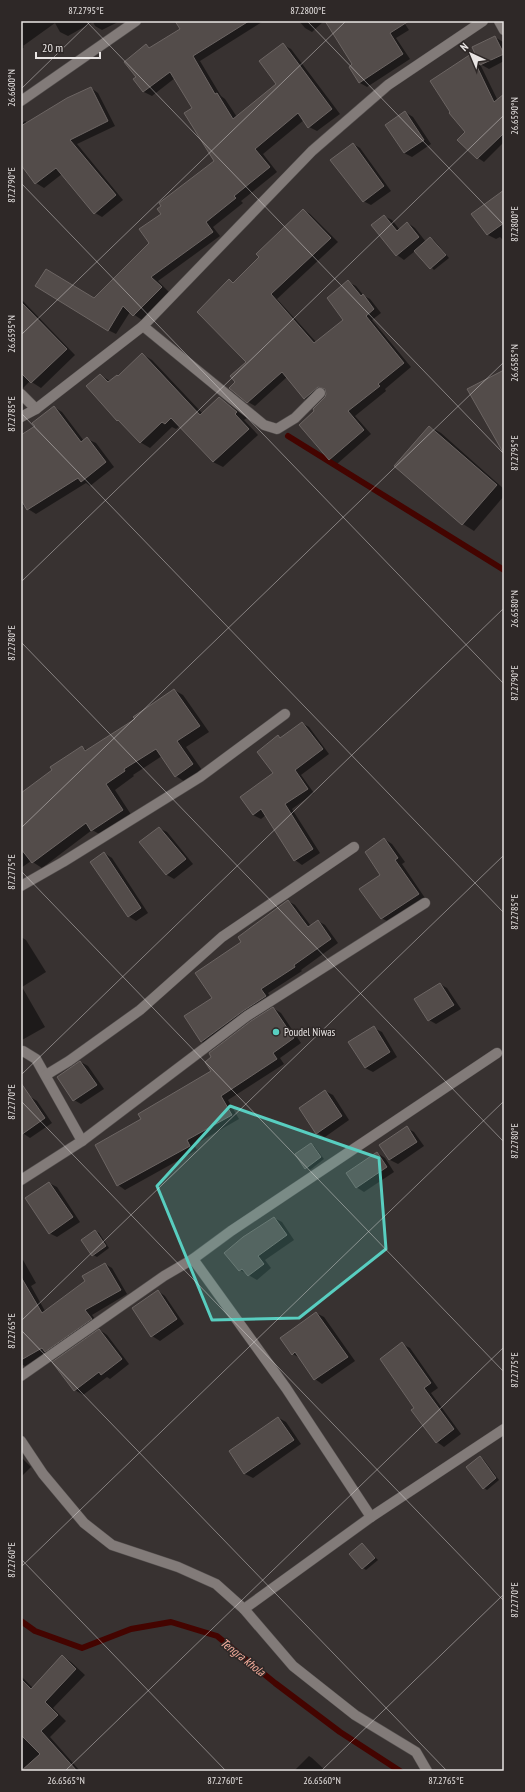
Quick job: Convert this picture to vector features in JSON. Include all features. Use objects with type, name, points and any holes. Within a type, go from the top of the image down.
[{"type":"street","points":[[21,101],[136,21]]},
{"type":"street","points":[[21,418],[36,409],[143,326],[312,151],[388,85],[483,21]]},
{"type":"street","points":[[499,21],[504,30]]},
{"type":"street","points":[[143,326],[264,425],[277,429],[295,418],[320,393]]},
{"type":"street","points":[[21,394],[36,409]]},
{"type":"street","points":[[21,886],[63,862],[200,777],[286,714]]},
{"type":"street","points":[[46,1075],[69,1062],[140,1010],[222,938],[354,847]]},
{"type":"street","points":[[21,1180],[82,1141],[247,1016],[424,903]]},
{"type":"street","points":[[21,1052],[23,1051],[36,1059],[82,1141]]},
{"type":"street","points":[[21,1376],[164,1276],[193,1259],[231,1231],[497,1053]]},
{"type":"street","points":[[193,1259],[286,1388],[371,1517]]},
{"type":"street","points":[[244,1609],[371,1517],[504,1429]]},
{"type":"street","points":[[21,1441],[43,1474],[84,1524],[112,1545],[178,1567],[216,1584],[244,1609],[293,1666],[355,1715],[416,1752],[427,1771]]},
{"type":"highlighted area","points":[[230,1106],[379,1158],[386,1249],[299,1318],[212,1320],[157,1186]]},
{"type":"building","points":[[175,21],[249,21],[193,56],[215,94],[217,93],[233,119],[276,84],[259,61],[283,43],[332,109],[308,128],[298,113],[255,149],[270,167],[234,196],[236,198],[206,222],[213,232],[151,277],[162,287],[133,316],[123,306],[108,331],[35,286],[46,269],[94,298],[149,243],[139,229],[161,214],[157,209],[161,206],[159,203],[214,161],[184,113],[192,108],[170,72],[143,92],[133,79],[136,77],[124,62],[146,44],[149,48],[180,29]]},
{"type":"building","points":[[325,21],[409,21],[390,33],[403,54],[359,83],[349,67],[352,64]]},
{"type":"building","points":[[495,36],[504,54],[480,65],[472,47]]},
{"type":"building","points":[[471,54],[494,102],[504,94],[504,133],[477,159],[457,140],[465,132],[449,113],[450,112],[430,81]]},
{"type":"building","points":[[91,87],[108,121],[70,140],[116,195],[94,214],[56,168],[35,184],[21,165],[21,126],[67,98]]},
{"type":"building","points":[[405,111],[424,140],[404,153],[385,125]]},
{"type":"building","points":[[353,143],[384,186],[363,202],[330,160]]},
{"type":"building","points":[[504,190],[504,223],[487,235],[471,214]]},
{"type":"building","points":[[303,209],[331,238],[271,294],[314,343],[343,320],[327,298],[348,280],[361,296],[363,294],[374,309],[366,316],[404,363],[378,384],[380,386],[348,411],[364,430],[329,460],[299,425],[314,411],[313,409],[325,397],[325,389],[318,387],[304,399],[282,372],[247,403],[229,388],[235,382],[230,376],[246,362],[197,312],[229,279],[233,283],[259,257],[256,254]]},
{"type":"building","points":[[384,215],[397,231],[407,222],[419,237],[396,256],[371,225]]},
{"type":"building","points":[[430,237],[446,255],[430,269],[414,251]]},
{"type":"building","points":[[21,302],[67,349],[31,383],[21,373]]},
{"type":"building","points":[[142,353],[200,415],[219,397],[237,412],[235,414],[249,429],[213,462],[171,418],[165,424],[162,422],[140,443],[118,420],[117,421],[86,386],[100,374],[108,382],[117,375],[118,376]]},
{"type":"building","points":[[504,370],[504,454],[467,389]]},
{"type":"building","points":[[54,406],[81,442],[87,437],[106,462],[81,482],[78,478],[27,510],[21,500],[21,435],[35,426],[32,423]]},
{"type":"building","points":[[429,426],[497,485],[462,525],[394,466]]},
{"type":"building","points":[[174,689],[200,726],[177,741],[193,764],[175,777],[156,749],[124,769],[125,771],[106,784],[123,810],[91,831],[86,823],[32,863],[21,849],[21,793],[52,770],[50,767],[82,746],[85,751],[135,719],[133,717]]},
{"type":"building","points":[[302,722],[323,749],[295,770],[308,789],[285,804],[313,849],[294,861],[261,809],[253,815],[240,797],[273,773],[257,752],[278,735],[280,738]]},
{"type":"building","points":[[159,827],[186,859],[166,875],[139,842]]},
{"type":"building","points":[[384,838],[398,858],[395,860],[419,894],[381,919],[359,889],[380,875],[365,852]]},
{"type":"building","points":[[104,852],[141,908],[128,917],[90,862]]},
{"type":"building","points":[[288,900],[308,927],[318,920],[331,939],[294,965],[295,967],[261,989],[266,996],[201,1042],[184,1016],[212,998],[195,973],[241,942],[238,937]]},
{"type":"building","points":[[440,983],[454,1005],[428,1021],[414,999]]},
{"type":"building","points":[[273,1007],[294,1038],[273,1053],[277,1059],[221,1096],[232,1115],[187,1140],[190,1146],[117,1186],[95,1145],[141,1119],[138,1114],[211,1071],[205,1062],[211,1057],[209,1053],[251,1021]]},
{"type":"building","points":[[374,1026],[390,1052],[365,1068],[348,1042]]},
{"type":"building","points":[[80,1061],[97,1085],[73,1101],[57,1077]]},
{"type":"building","points":[[21,1083],[45,1118],[21,1135]]},
{"type":"building","points":[[325,1090],[342,1116],[316,1134],[299,1108]]},
{"type":"building","points":[[407,1126],[417,1142],[389,1160],[379,1145]]},
{"type":"building","points":[[311,1143],[321,1157],[305,1169],[295,1154]]},
{"type":"building","points":[[377,1152],[387,1167],[356,1188],[346,1173]]},
{"type":"building","points":[[49,1182],[73,1217],[49,1234],[25,1198]]},
{"type":"building","points":[[274,1217],[287,1235],[258,1256],[264,1264],[248,1276],[242,1269],[239,1271],[224,1253],[243,1237]]},
{"type":"building","points":[[95,1230],[106,1246],[92,1256],[81,1240]]},
{"type":"building","points":[[105,1263],[121,1290],[85,1310],[92,1319],[45,1352],[42,1348],[21,1360],[21,1277],[42,1313],[85,1281],[82,1276]]},
{"type":"building","points":[[158,1290],[177,1319],[151,1337],[132,1308]]},
{"type":"building","points":[[316,1312],[348,1357],[314,1380],[295,1352],[292,1355],[280,1338]]},
{"type":"building","points":[[99,1329],[122,1359],[101,1375],[99,1372],[74,1391],[52,1362]]},
{"type":"building","points":[[402,1342],[431,1383],[424,1388],[454,1429],[436,1443],[411,1410],[414,1408],[380,1359]]},
{"type":"building","points":[[278,1417],[294,1440],[244,1474],[229,1451]]},
{"type":"building","points":[[480,1456],[496,1478],[483,1489],[466,1467]]},
{"type":"building","points":[[362,1543],[375,1558],[362,1569],[349,1554]]},
{"type":"building","points":[[62,1655],[76,1669],[45,1702],[58,1715],[41,1731],[77,1771],[21,1771],[40,1754],[21,1735],[21,1679],[31,1689]]},
{"type":"waterway","points":[[288,436],[504,570]]},
{"type":"waterway","name":"Tengra khola","points":[[21,1621],[35,1631],[82,1648],[131,1629],[171,1622],[217,1636],[275,1683],[340,1732],[400,1771]]},
{"type":"place","name":"Poudel Niwas","points":[[276,1032]]}]
